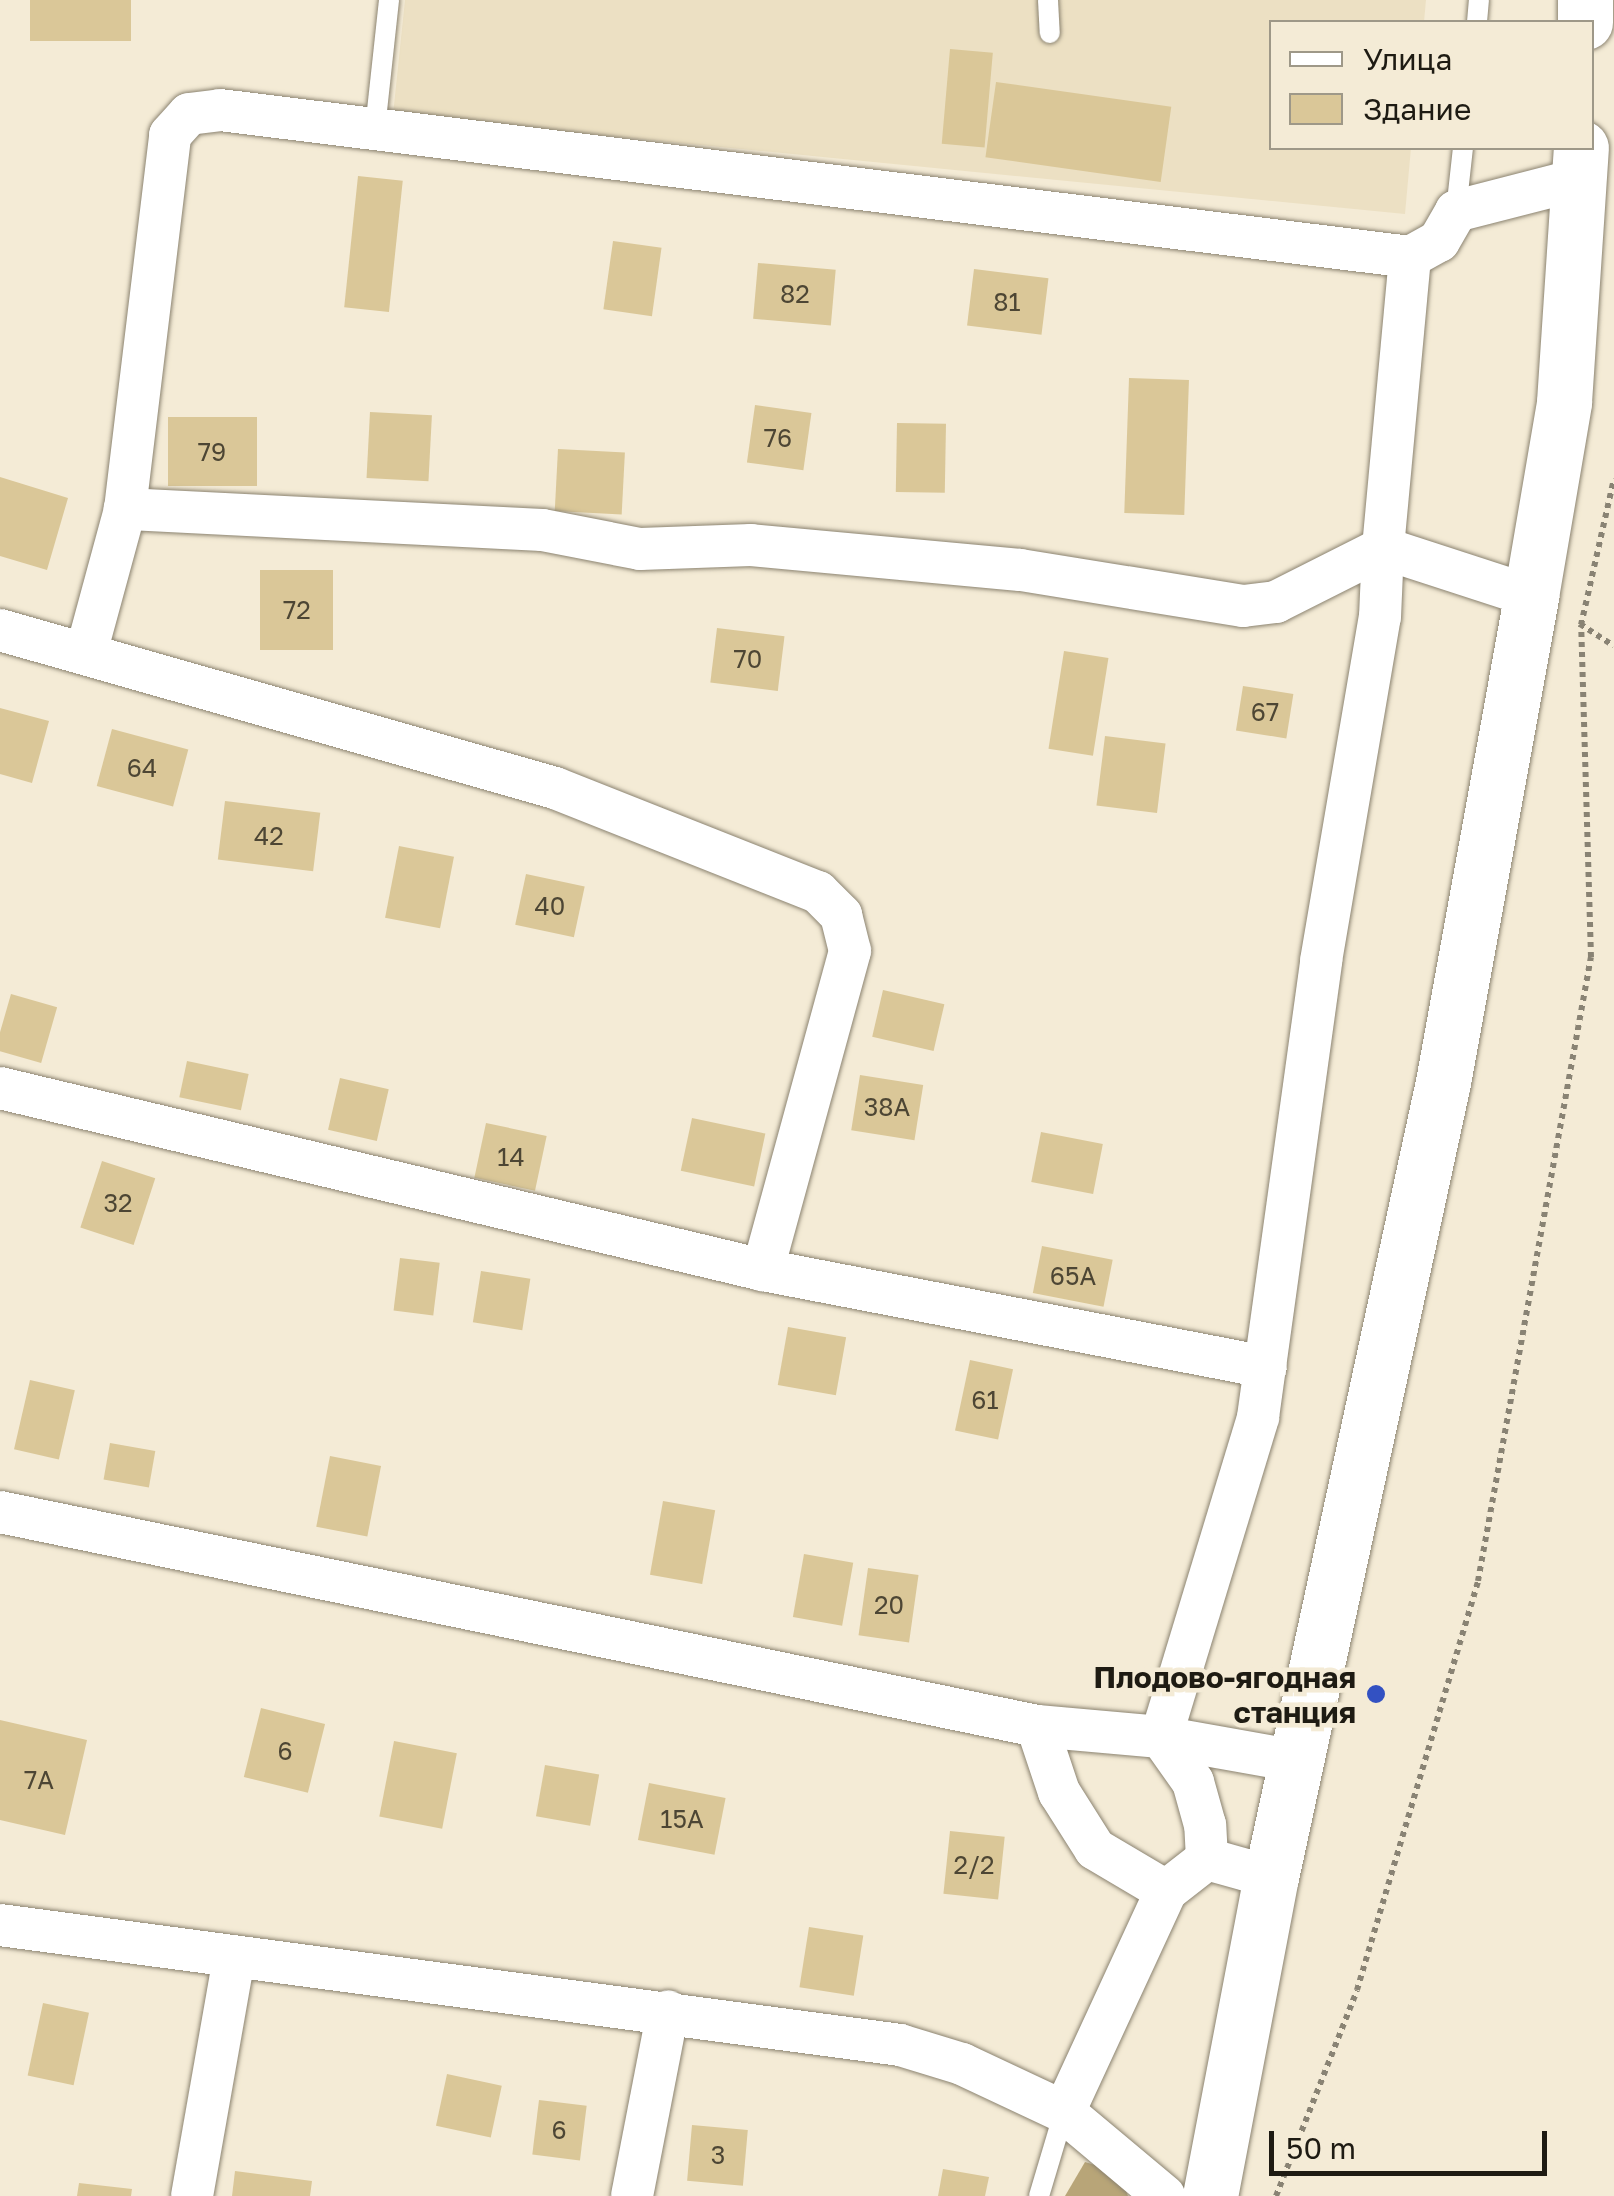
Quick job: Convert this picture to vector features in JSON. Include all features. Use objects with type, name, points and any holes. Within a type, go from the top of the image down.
[{"type":"main road","points":[[1210,2196],[1271,1877],[1443,1082],[1564,402],[1581,163]]},
{"type":"street","points":[[86,653],[126,509],[170,135],[189,114],[220,110],[1410,257],[1440,241],[1456,211],[1581,163]]},
{"type":"street","points":[[1162,1738],[1258,1417],[1322,960],[1380,617],[1410,257]]},
{"type":"street","points":[[126,509],[542,530],[640,549],[751,545],[1020,570],[1243,606],[1299,593],[1383,548],[1531,596]]},
{"type":"street","points":[[0,630],[555,788],[818,892],[841,915],[850,951],[763,1270]]},
{"type":"street","points":[[0,1088],[763,1270],[1266,1367]]},
{"type":"street","points":[[0,1512],[1037,1726],[1162,1738],[1296,1760]]},
{"type":"street","points":[[1037,1726],[1059,1792],[1095,1849],[1166,1891]]},
{"type":"street","points":[[1162,1738],[1192,1782],[1205,1826],[1207,1858]]},
{"type":"street","points":[[1064,2112],[1166,1891],[1207,1858]]},
{"type":"street","points":[[1207,1858],[1271,1877]]},
{"type":"street","points":[[0,1925],[668,2011],[900,2045],[962,2064],[1064,2112],[1164,2196]]},
{"type":"street","points":[[192,2196],[234,1958]]},
{"type":"street","points":[[632,2196],[668,2011]]},
{"type":"lane","points":[[375,129],[388,0]]},
{"type":"lane","points":[[1048,0],[1050,33]]},
{"type":"lane","points":[[1456,211],[1463,150]]},
{"type":"lane","points":[[1039,2196],[1064,2112]]},
{"type":"path","points":[[1276,2196],[1357,1990],[1478,1581],[1591,958],[1582,625],[1614,479]]},
{"type":"path","points":[[1582,625],[1614,646]]},
{"type":"shaded area","points":[[405,0],[1426,0],[1424,20],[1269,20],[1269,150],[1411,150],[1405,214],[393,115]]},
{"type":"shaded area","points":[[1085,2162],[1118,2172],[1128,2196],[1065,2196]]},
{"type":"building","points":[[30,0],[131,0],[131,41],[30,41]]},
{"type":"building","points":[[950,49],[993,53],[985,147],[942,144]]},
{"type":"building","points":[[996,82],[1171,107],[1161,182],[985,157]]},
{"type":"building","points":[[358,176],[403,181],[389,312],[344,307]]},
{"type":"building","points":[[613,241],[662,248],[652,316],[603,309]]},
{"type":"building","points":[[758,263],[836,270],[831,326],[753,319]]},
{"type":"building","points":[[974,269],[1048,278],[1041,335],[967,326]]},
{"type":"building","points":[[1129,378],[1189,380],[1184,515],[1124,513]]},
{"type":"building","points":[[755,405],[811,413],[803,470],[747,462]]},
{"type":"building","points":[[370,412],[432,415],[428,481],[367,478]]},
{"type":"building","points":[[168,417],[257,417],[257,486],[168,486]]},
{"type":"building","points":[[897,423],[946,424],[945,493],[896,492]]},
{"type":"building","points":[[558,449],[625,453],[622,514],[555,511]]},
{"type":"building","points":[[0,477],[68,498],[47,570],[0,556]]},
{"type":"building","points":[[260,570],[333,570],[333,650],[260,650]]},
{"type":"building","points":[[717,628],[784,636],[778,691],[710,683]]},
{"type":"building","points":[[1064,651],[1108,658],[1093,756],[1049,749]]},
{"type":"building","points":[[1243,686],[1293,694],[1286,738],[1236,730]]},
{"type":"building","points":[[0,708],[49,721],[32,783],[0,774]]},
{"type":"building","points":[[112,729],[188,749],[173,806],[97,786]]},
{"type":"building","points":[[1105,736],[1166,743],[1157,813],[1096,805]]},
{"type":"building","points":[[225,801],[320,813],[313,871],[218,860]]},
{"type":"building","points":[[399,846],[454,857],[440,928],[385,918]]},
{"type":"building","points":[[526,874],[585,886],[574,937],[515,925]]},
{"type":"building","points":[[883,990],[944,1004],[934,1051],[872,1037]]},
{"type":"building","points":[[11,994],[57,1007],[41,1063],[0,1051],[0,1032]]},
{"type":"building","points":[[187,1061],[249,1074],[241,1110],[179,1097]]},
{"type":"building","points":[[860,1075],[923,1085],[914,1140],[851,1130]]},
{"type":"building","points":[[340,1078],[389,1089],[377,1141],[328,1130]]},
{"type":"building","points":[[692,1118],[765,1134],[754,1186],[681,1171]]},
{"type":"building","points":[[486,1123],[547,1136],[535,1191],[474,1178]]},
{"type":"building","points":[[1041,1132],[1103,1144],[1093,1194],[1031,1182]]},
{"type":"building","points":[[102,1161],[155,1178],[134,1245],[80,1228]]},
{"type":"building","points":[[1042,1246],[1113,1260],[1104,1307],[1033,1293]]},
{"type":"building","points":[[400,1258],[440,1263],[433,1315],[394,1311]]},
{"type":"building","points":[[481,1271],[530,1279],[522,1330],[473,1322]]},
{"type":"building","points":[[788,1327],[846,1337],[836,1395],[778,1385]]},
{"type":"building","points":[[970,1360],[1013,1369],[998,1440],[955,1430]]},
{"type":"building","points":[[30,1380],[75,1390],[59,1460],[14,1449]]},
{"type":"building","points":[[110,1443],[155,1451],[149,1487],[104,1479]]},
{"type":"building","points":[[330,1456],[381,1466],[367,1537],[316,1527]]},
{"type":"building","points":[[663,1501],[715,1510],[702,1584],[650,1575]]},
{"type":"building","points":[[804,1554],[853,1563],[842,1626],[793,1617]]},
{"type":"building","points":[[868,1568],[919,1575],[909,1642],[859,1635]]},
{"type":"building","points":[[261,1708],[325,1724],[308,1793],[244,1777]]},
{"type":"building","points":[[0,1720],[87,1740],[65,1835],[0,1820]]},
{"type":"building","points":[[394,1741],[457,1753],[442,1829],[379,1817]]},
{"type":"building","points":[[545,1765],[599,1775],[590,1826],[536,1816]]},
{"type":"building","points":[[649,1783],[726,1798],[714,1855],[638,1840]]},
{"type":"building","points":[[950,1831],[1005,1837],[998,1899],[943,1894]]},
{"type":"building","points":[[809,1927],[863,1936],[854,1996],[799,1987]]},
{"type":"building","points":[[43,2003],[89,2013],[74,2085],[28,2075]]},
{"type":"building","points":[[447,2074],[502,2086],[491,2137],[436,2126]]},
{"type":"building","points":[[539,2100],[587,2106],[580,2160],[532,2155]]},
{"type":"building","points":[[692,2125],[748,2130],[743,2186],[687,2181]]},
{"type":"building","points":[[943,2169],[989,2177],[985,2196],[938,2196]]},
{"type":"building","points":[[235,2171],[312,2181],[310,2196],[232,2196]]},
{"type":"building","points":[[79,2183],[132,2189],[131,2196],[77,2196]]},
{"type":"place","name":"Плодово-ягодная станция","points":[[1376,1694]]}]
